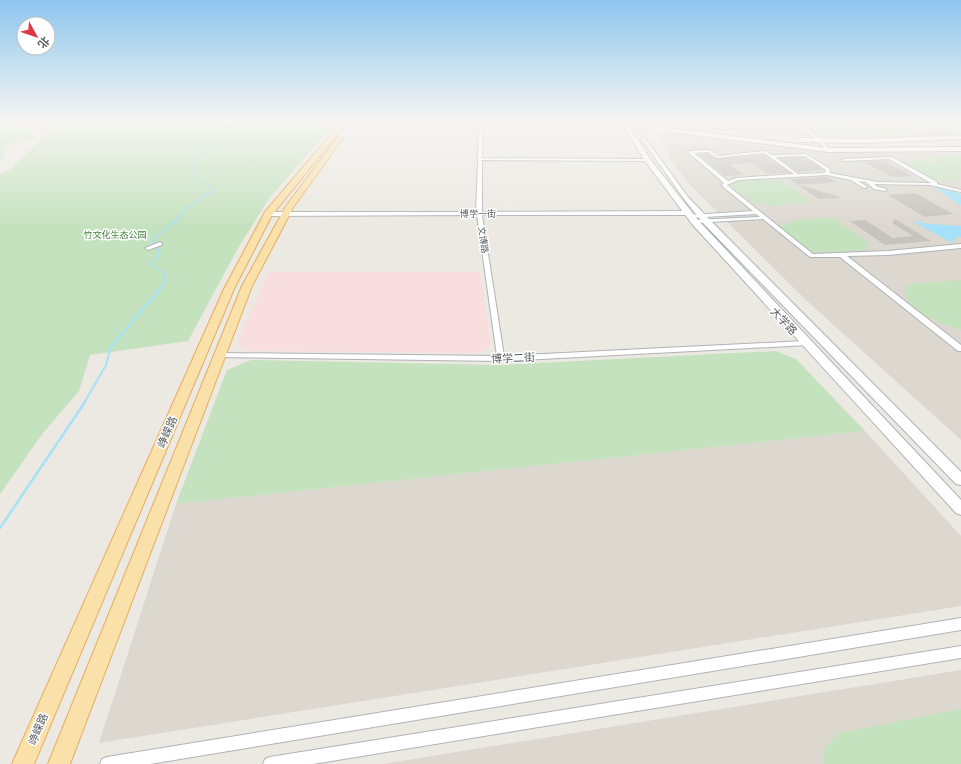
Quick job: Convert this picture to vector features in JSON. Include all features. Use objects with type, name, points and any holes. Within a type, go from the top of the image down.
[{"type":"main road","name":"峥嵘路","points":[[23,764],[230,289],[268,214],[316,156]]},
{"type":"main road","name":"峥嵘路","points":[[59,764],[248,286],[277,228],[328,156]]},
{"type":"main road","name":"大学路","points":[[645,156],[696,218],[805,343],[961,509]]},
{"type":"main road","name":"大学路","points":[[655,156],[686,198],[696,218],[961,480]]},
{"type":"street","name":"文博路","points":[[479,156],[479,214],[501,359]]},
{"type":"street","points":[[694,156],[727,183]]},
{"type":"street","points":[[715,156],[717,157],[730,156]]},
{"type":"street","points":[[771,156],[777,156]]},
{"type":"street","points":[[771,156],[796,174]]},
{"type":"street","points":[[808,156],[828,170],[827,174]]},
{"type":"street","points":[[843,160],[890,158],[939,185]]},
{"type":"street","points":[[479,159],[647,160]]},
{"type":"street","points":[[727,183],[737,179],[796,174],[827,174],[866,181],[939,185],[961,191]]},
{"type":"street","points":[[851,178],[864,188]]},
{"type":"street","points":[[866,181],[876,188],[885,190]]},
{"type":"street","points":[[727,183],[724,184],[807,254],[819,257],[843,256],[961,246]]},
{"type":"street","points":[[696,218],[757,212]]},
{"type":"street","name":"博学一街","points":[[268,214],[479,214],[696,218]]},
{"type":"street","points":[[696,218],[763,218]]},
{"type":"street","points":[[148,248],[160,244]]},
{"type":"street","points":[[843,256],[961,348]]},
{"type":"street","name":"博学二街","points":[[220,355],[501,359],[805,343]]},
{"type":"street","points":[[107,764],[961,624]]},
{"type":"street","points":[[270,764],[961,652]]},
{"type":"shaded area","points":[[669,156],[961,156],[961,440],[806,300],[687,182]]},
{"type":"shaded area","points":[[269,272],[480,272],[491,345],[482,353],[248,351],[236,345]]},
{"type":"shaded area","points":[[865,431],[961,536],[961,606],[99,743],[176,504]]},
{"type":"shaded area","points":[[961,670],[961,764],[383,764]]},
{"type":"green space","points":[[0,156],[4,156],[4,156],[0,161]]},
{"type":"green space","name":"竹文化生态公园","points":[[25,156],[307,156],[270,197],[238,248],[188,341],[90,355],[79,391],[43,433],[0,494],[0,175],[12,168]]},
{"type":"green space","points":[[927,156],[961,156],[961,173],[942,167],[935,160]]},
{"type":"green space","points":[[928,160],[957,174],[944,176],[959,174],[961,179],[937,181],[900,162]]},
{"type":"green space","points":[[773,178],[776,181],[781,181],[813,202],[769,206],[766,204],[756,204],[730,185],[739,181]]},
{"type":"green space","points":[[833,217],[871,245],[866,245],[871,249],[813,254],[779,226],[791,224],[788,221]]},
{"type":"green space","points":[[961,280],[961,330],[943,324],[918,311],[907,297],[904,288],[911,284]]},
{"type":"green space","points":[[776,351],[796,359],[865,431],[176,504],[227,370],[251,360],[499,365]]},
{"type":"green space","points":[[961,709],[961,764],[824,764],[824,749],[839,733]]},
{"type":"water","points":[[944,187],[961,194],[961,206],[935,188]]},
{"type":"water","points":[[912,221],[961,226],[961,237],[956,237],[954,242],[948,241]]},
{"type":"building","points":[[700,156],[711,156],[717,159],[765,156],[790,173],[766,173],[752,163],[730,164],[743,175],[725,176]]},
{"type":"building","points":[[779,158],[805,158],[824,170],[798,172]]},
{"type":"building","points":[[884,161],[913,176],[892,177],[864,162]]},
{"type":"building","points":[[827,177],[837,182],[798,185],[789,179]]},
{"type":"building","points":[[801,185],[839,198],[819,199],[801,187]]},
{"type":"building","points":[[915,193],[953,214],[925,217],[888,195]]},
{"type":"building","points":[[895,219],[931,241],[885,245],[850,221],[865,220],[893,238],[913,236],[892,223]]},
{"type":"waterway","points":[[198,156],[195,158],[192,168],[198,180],[214,190]]},
{"type":"waterway","points":[[84,403],[106,365],[111,347],[164,284],[164,274],[151,264],[160,253],[152,240],[174,223],[186,209],[214,190]]},
{"type":"waterway","points":[[0,528],[85,402]]}]
